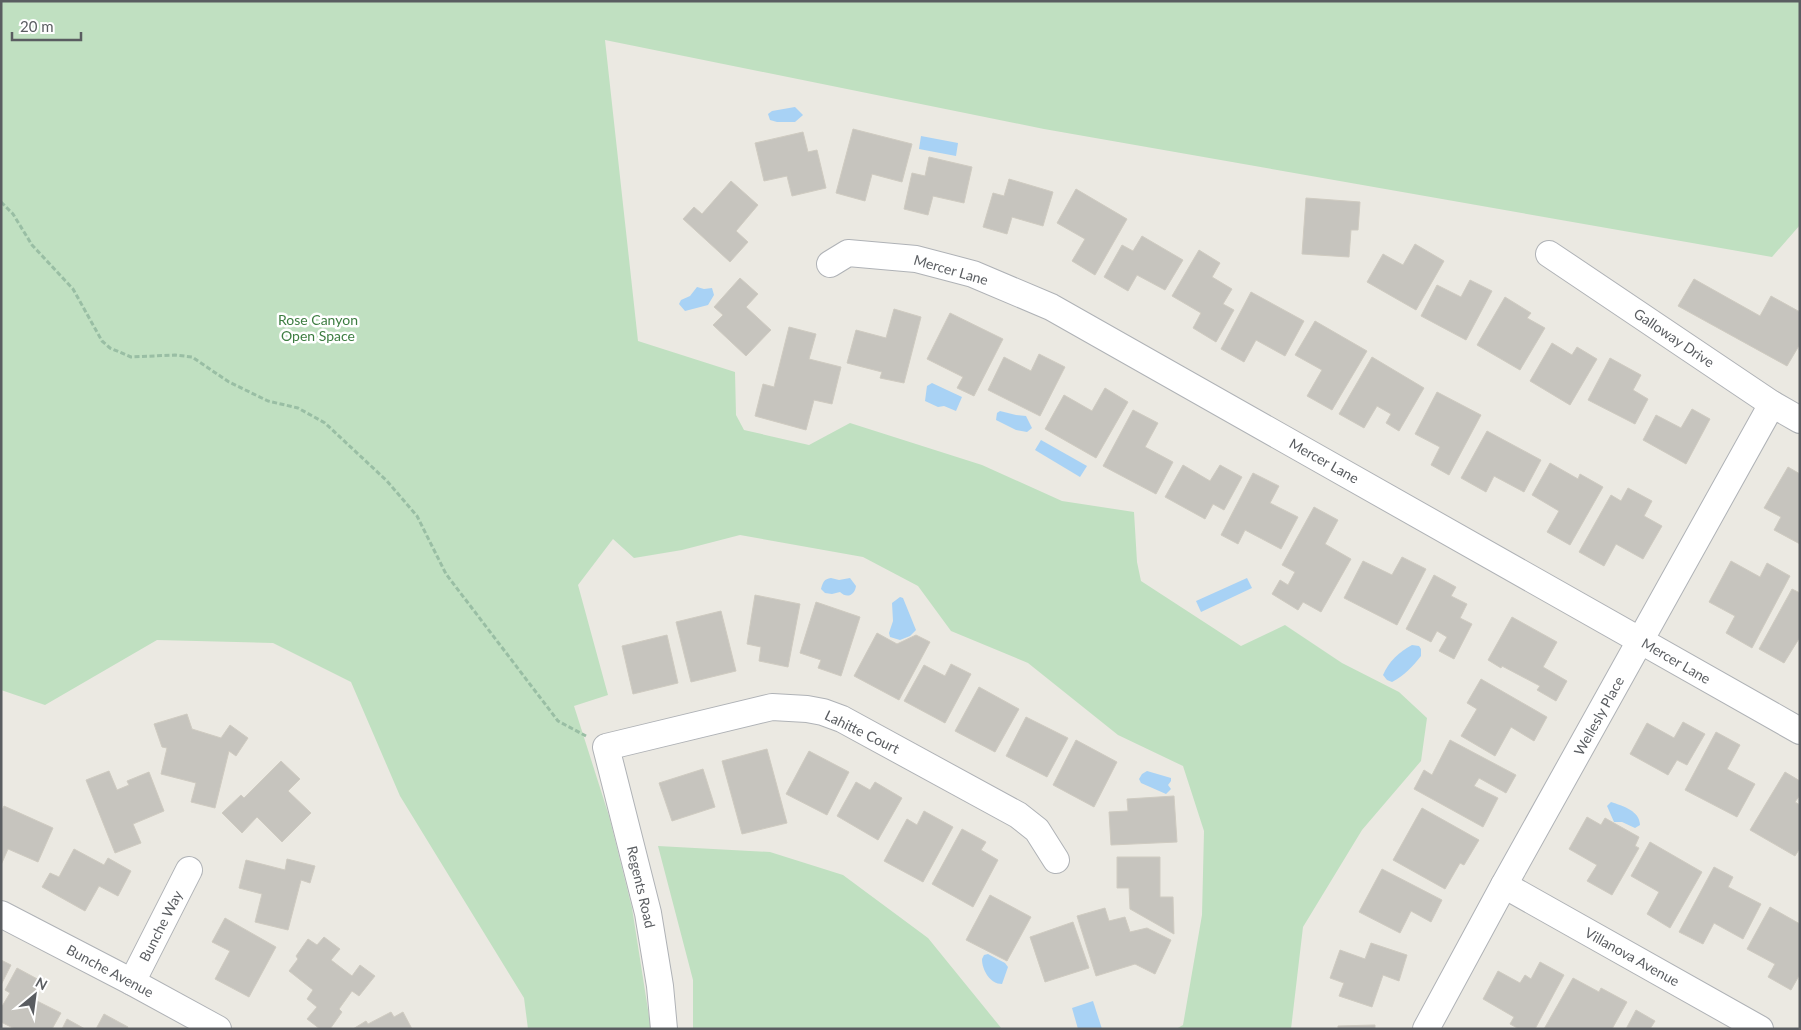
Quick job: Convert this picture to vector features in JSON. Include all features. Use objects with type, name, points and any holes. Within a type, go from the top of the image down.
[{"type":"street","name":"Mercer Lane","points":[[830,264],[848,253],[916,259],[973,274],[1051,307],[1800,731]]},
{"type":"street","name":"Galloway Drive","points":[[1549,254],[1772,404],[1800,420]]},
{"type":"street","name":"Wellesly Place","points":[[1426,1029],[1504,885],[1772,404]]},
{"type":"street","name":"Lahitte Court","points":[[606,747],[772,707],[789,707],[824,712],[842,719],[1018,815],[1037,830],[1056,860]]},
{"type":"street","name":"Regents Road","points":[[606,747],[648,913],[660,986],[664,1029]]},
{"type":"street","name":"Bunche Way","points":[[132,982],[189,870]]},
{"type":"street","name":"Villanova Avenue","points":[[1504,885],[1760,1029]]},
{"type":"street","name":"Bunche Avenue","points":[[1,914],[218,1029]]},
{"type":"path","points":[[1,202],[13,214],[32,246],[73,289],[102,341],[110,348],[131,357],[175,355],[192,357],[237,386],[268,401],[298,408],[325,423],[387,481],[417,516],[446,574],[558,721],[606,747]]},
{"type":"green space","name":"Rose Canyon Open Space","points":[[1,1],[1800,1],[1800,225],[1772,257],[1044,129],[605,40],[638,341],[735,372],[736,415],[744,430],[809,445],[850,423],[982,465],[1062,501],[1134,512],[1137,562],[1141,581],[1241,646],[1285,625],[1342,663],[1399,692],[1427,718],[1421,761],[1362,830],[1303,927],[1291,1029],[1176,1029],[1183,1025],[1202,915],[1204,831],[1183,766],[1118,735],[1028,663],[951,631],[918,586],[863,557],[740,535],[682,550],[634,558],[613,539],[578,585],[608,695],[574,706],[609,816],[632,908],[651,1029],[528,1029],[524,998],[400,796],[351,682],[273,643],[157,640],[45,705],[1,690]]},
{"type":"green space","points":[[658,846],[770,852],[843,875],[928,938],[1002,1029],[693,1029],[693,980]]},
{"type":"water","points":[[795,107],[803,115],[795,122],[770,120],[768,114],[772,111]]},
{"type":"water","points":[[921,136],[958,143],[956,156],[919,149]]},
{"type":"water","points":[[697,287],[704,289],[712,288],[714,295],[708,305],[685,311],[679,304],[681,300],[690,296]]},
{"type":"water","points":[[932,383],[962,397],[956,411],[944,406],[938,407],[925,401],[927,386]]},
{"type":"water","points":[[1000,411],[1026,416],[1032,428],[1027,432],[1016,430],[996,420],[997,413]]},
{"type":"water","points":[[1041,440],[1087,466],[1080,477],[1035,450]]},
{"type":"water","points":[[831,578],[839,580],[850,578],[856,586],[854,592],[848,596],[840,592],[825,593],[821,589],[822,584],[825,580]]},
{"type":"water","points":[[1247,578],[1252,588],[1201,612],[1196,601]]},
{"type":"water","points":[[900,597],[903,598],[916,630],[910,636],[900,640],[890,637],[889,633],[893,621],[892,603]]},
{"type":"water","points":[[1412,645],[1419,646],[1421,656],[1400,677],[1392,682],[1387,680],[1383,675],[1388,665]]},
{"type":"water","points":[[1147,771],[1171,778],[1168,785],[1171,789],[1166,794],[1141,783],[1139,779]]},
{"type":"water","points":[[1611,802],[1625,807],[1634,813],[1640,825],[1635,828],[1622,822],[1614,822],[1607,806]]},
{"type":"water","points":[[988,954],[1005,963],[1008,967],[1002,984],[990,979],[983,968],[982,959],[984,955]]},
{"type":"water","points":[[1093,1001],[1102,1029],[1078,1029],[1072,1008]]},
{"type":"building","points":[[853,129],[912,144],[902,182],[872,174],[865,201],[836,193]]},
{"type":"building","points":[[803,132],[808,152],[817,150],[826,188],[792,196],[787,176],[764,181],[755,143]]},
{"type":"building","points":[[929,157],[972,167],[964,203],[933,196],[928,215],[904,209],[912,173],[925,176]]},
{"type":"building","points":[[1009,179],[1053,192],[1043,226],[1012,217],[1007,234],[983,227],[993,193],[1004,196]]},
{"type":"building","points":[[731,181],[758,205],[736,231],[748,242],[730,262],[683,219],[694,207],[702,214]]},
{"type":"building","points":[[1076,189],[1127,219],[1095,275],[1072,261],[1085,239],[1057,223]]},
{"type":"building","points":[[1306,198],[1360,202],[1358,230],[1351,230],[1349,257],[1302,254]]},
{"type":"building","points":[[1142,236],[1183,260],[1165,290],[1137,275],[1128,291],[1104,277],[1122,245],[1133,251]]},
{"type":"building","points":[[1415,244],[1444,261],[1416,310],[1367,282],[1383,254],[1403,265]]},
{"type":"building","points":[[1199,250],[1220,263],[1212,277],[1232,289],[1223,304],[1234,310],[1216,342],[1193,328],[1201,313],[1172,296]]},
{"type":"building","points":[[740,278],[758,294],[746,307],[771,330],[746,356],[713,325],[723,315],[714,307]]},
{"type":"building","points":[[1694,279],[1760,316],[1771,296],[1800,312],[1800,344],[1787,366],[1678,306]]},
{"type":"building","points":[[1470,280],[1492,291],[1466,340],[1421,316],[1437,285],[1461,297]]},
{"type":"building","points":[[1251,292],[1304,321],[1285,356],[1256,340],[1244,362],[1221,349]]},
{"type":"building","points":[[1505,297],[1531,313],[1527,318],[1545,328],[1520,370],[1477,345]]},
{"type":"building","points":[[894,309],[921,317],[904,383],[880,378],[882,372],[847,363],[856,330],[886,338]]},
{"type":"building","points":[[950,313],[1003,339],[974,396],[957,388],[963,377],[927,359]]},
{"type":"building","points":[[1315,321],[1367,351],[1332,410],[1307,396],[1322,370],[1295,355]]},
{"type":"building","points":[[789,327],[816,334],[809,359],[841,367],[832,404],[814,400],[806,430],[755,416],[763,384],[774,387]]},
{"type":"building","points":[[1552,343],[1572,355],[1577,347],[1597,359],[1570,405],[1530,381]]},
{"type":"building","points":[[1039,354],[1065,367],[1040,416],[988,390],[1004,357],[1031,371]]},
{"type":"building","points":[[1372,357],[1424,388],[1399,431],[1386,423],[1391,414],[1377,406],[1364,428],[1339,414]]},
{"type":"building","points":[[1610,358],[1641,375],[1633,390],[1648,399],[1635,424],[1588,400]]},
{"type":"building","points":[[1105,388],[1128,402],[1096,458],[1045,429],[1064,395],[1092,411]]},
{"type":"building","points":[[1437,392],[1481,415],[1449,475],[1431,465],[1440,447],[1415,434]]},
{"type":"building","points":[[1692,409],[1710,419],[1686,464],[1643,440],[1656,415],[1681,428]]},
{"type":"building","points":[[1133,410],[1158,423],[1145,447],[1173,462],[1156,494],[1103,466]]},
{"type":"building","points":[[1487,431],[1541,460],[1524,492],[1494,476],[1486,492],[1461,478]]},
{"type":"building","points":[[1550,463],[1578,479],[1580,474],[1603,487],[1570,545],[1547,532],[1559,511],[1532,495]]},
{"type":"building","points":[[1183,465],[1210,481],[1220,465],[1242,477],[1224,510],[1213,504],[1205,519],[1165,497]]},
{"type":"building","points":[[1788,467],[1800,474],[1800,544],[1774,530],[1781,517],[1764,508]]},
{"type":"building","points":[[1253,473],[1279,486],[1270,503],[1298,517],[1281,549],[1245,530],[1238,544],[1221,535]]},
{"type":"building","points":[[1628,488],[1652,501],[1644,516],[1662,526],[1643,559],[1616,544],[1604,566],[1579,552],[1611,495],[1621,501]]},
{"type":"building","points":[[1314,507],[1338,520],[1325,544],[1351,559],[1321,612],[1303,602],[1298,610],[1272,594],[1280,580],[1288,585],[1295,572],[1282,565]]},
{"type":"building","points":[[1402,557],[1426,569],[1397,625],[1344,598],[1363,561],[1392,575]]},
{"type":"building","points":[[1731,561],[1760,577],[1767,563],[1790,576],[1752,648],[1726,633],[1735,616],[1709,602]]},
{"type":"building","points":[[1434,575],[1456,587],[1451,596],[1467,604],[1460,618],[1472,624],[1454,659],[1439,651],[1447,637],[1437,631],[1431,642],[1406,629]]},
{"type":"building","points":[[1792,589],[1800,593],[1800,637],[1784,663],[1759,649]]},
{"type":"building","points":[[755,595],[800,604],[788,667],[759,661],[761,647],[747,644]]},
{"type":"building","points":[[816,602],[860,617],[841,676],[818,668],[821,660],[800,653]]},
{"type":"building","points":[[721,611],[736,671],[691,682],[676,622]]},
{"type":"building","points":[[1512,617],[1557,642],[1543,667],[1567,681],[1556,701],[1537,690],[1540,686],[1488,660]]},
{"type":"building","points":[[877,633],[897,644],[916,635],[930,642],[899,700],[854,676]]},
{"type":"building","points":[[667,635],[678,683],[633,694],[622,646]]},
{"type":"building","points":[[951,664],[971,674],[945,723],[904,701],[924,665],[945,676]]},
{"type":"building","points":[[1481,679],[1547,717],[1534,741],[1511,727],[1495,756],[1461,736],[1477,709],[1467,703]]},
{"type":"building","points":[[979,687],[1019,709],[995,752],[955,731]]},
{"type":"building","points":[[187,714],[192,729],[221,738],[230,725],[248,738],[236,756],[229,751],[215,808],[191,802],[196,783],[161,774],[167,748],[162,747],[154,724]]},
{"type":"building","points":[[1026,717],[1068,738],[1047,777],[1006,756]]},
{"type":"building","points":[[1683,722],[1705,734],[1687,765],[1677,760],[1668,775],[1630,754],[1647,723],[1674,738]]},
{"type":"building","points":[[1716,732],[1740,745],[1727,769],[1755,784],[1737,817],[1685,790]]},
{"type":"building","points":[[1076,740],[1117,762],[1094,807],[1053,785]]},
{"type":"building","points":[[1450,740],[1516,775],[1506,793],[1479,778],[1474,786],[1498,798],[1483,827],[1414,789],[1424,770],[1432,775]]},
{"type":"building","points":[[767,749],[787,823],[742,834],[722,761]]},
{"type":"building","points":[[809,751],[849,772],[827,815],[786,794]]},
{"type":"building","points":[[281,761],[300,779],[288,791],[311,813],[282,842],[257,817],[242,833],[222,813],[241,795],[244,798]]},
{"type":"building","points":[[703,769],[715,807],[672,821],[659,783]]},
{"type":"building","points":[[109,771],[117,790],[129,785],[127,781],[149,772],[164,811],[133,824],[141,843],[115,853],[86,780]]},
{"type":"building","points":[[1785,772],[1800,781],[1800,795],[1795,802],[1800,805],[1800,848],[1795,856],[1750,830]]},
{"type":"building","points":[[856,782],[870,790],[875,782],[902,798],[878,840],[837,816]]},
{"type":"building","points":[[1174,796],[1177,842],[1111,845],[1109,812],[1128,811],[1127,799]]},
{"type":"building","points":[[4,806],[53,828],[38,862],[8,849],[1,865],[1,812]]},
{"type":"building","points":[[1422,808],[1479,840],[1464,865],[1460,863],[1445,889],[1393,860]]},
{"type":"building","points":[[924,811],[953,827],[923,882],[884,861],[907,819],[917,825]]},
{"type":"building","points":[[1587,817],[1601,825],[1605,818],[1639,837],[1635,846],[1639,848],[1612,895],[1587,881],[1597,865],[1569,849]]},
{"type":"building","points":[[962,829],[986,842],[981,850],[998,860],[973,907],[932,884]]},
{"type":"building","points":[[1650,842],[1702,872],[1670,928],[1647,914],[1659,892],[1631,876]]},
{"type":"building","points":[[74,849],[104,865],[108,858],[131,871],[118,896],[99,886],[85,911],[42,887],[50,873],[59,877]]},
{"type":"building","points":[[1117,857],[1160,857],[1160,897],[1173,897],[1174,934],[1130,909],[1129,888],[1117,888]]},
{"type":"building","points":[[287,859],[315,866],[310,883],[301,880],[288,930],[255,922],[262,894],[239,888],[246,860],[285,870]]},
{"type":"building","points":[[1714,867],[1733,877],[1728,887],[1761,904],[1743,939],[1714,923],[1703,944],[1679,932]]},
{"type":"building","points":[[1382,869],[1442,900],[1431,922],[1411,911],[1400,933],[1359,912]]},
{"type":"building","points":[[990,895],[1031,917],[1007,961],[966,940]]},
{"type":"building","points":[[1770,907],[1800,924],[1800,974],[1791,990],[1768,977],[1775,964],[1747,949]]},
{"type":"building","points":[[1105,908],[1109,921],[1125,917],[1130,932],[1147,928],[1171,940],[1155,974],[1135,964],[1096,976],[1077,916]]},
{"type":"building","points":[[225,918],[276,947],[249,997],[215,979],[230,951],[212,942]]},
{"type":"building","points":[[1073,922],[1089,968],[1045,982],[1030,937]]},
{"type":"building","points":[[324,937],[340,949],[331,960],[352,976],[360,965],[375,976],[359,996],[352,991],[339,1009],[342,1012],[330,1029],[320,1029],[307,1019],[317,1007],[307,999],[313,990],[289,971],[298,959],[296,956],[308,939],[317,945]]},
{"type":"building","points":[[1371,943],[1407,955],[1399,981],[1383,975],[1372,1007],[1339,996],[1344,983],[1330,978],[1340,950],[1365,959]]},
{"type":"building","points":[[1,960],[11,965],[1,985]]},
{"type":"building","points":[[1540,962],[1564,975],[1535,1029],[1519,1029],[1510,1024],[1514,1017],[1483,999],[1498,971],[1520,983],[1525,975],[1531,979]]},
{"type":"building","points":[[17,968],[41,981],[30,1001],[35,1004],[37,1001],[61,1013],[52,1029],[15,1029],[1,1022],[1,1008],[10,993],[5,990]]},
{"type":"building","points":[[1573,978],[1599,992],[1601,988],[1627,1002],[1612,1029],[1544,1029]]},
{"type":"building","points":[[1636,1010],[1655,1021],[1650,1029],[1626,1029]]},
{"type":"building","points":[[391,1012],[394,1017],[403,1012],[412,1029],[353,1029],[366,1021],[368,1024]]},
{"type":"building","points":[[104,1014],[128,1027],[127,1029],[96,1029]]},
{"type":"building","points":[[67,1019],[85,1029],[62,1029]]},
{"type":"building","points":[[1375,1025],[1375,1029],[1338,1029],[1338,1026]]}]
